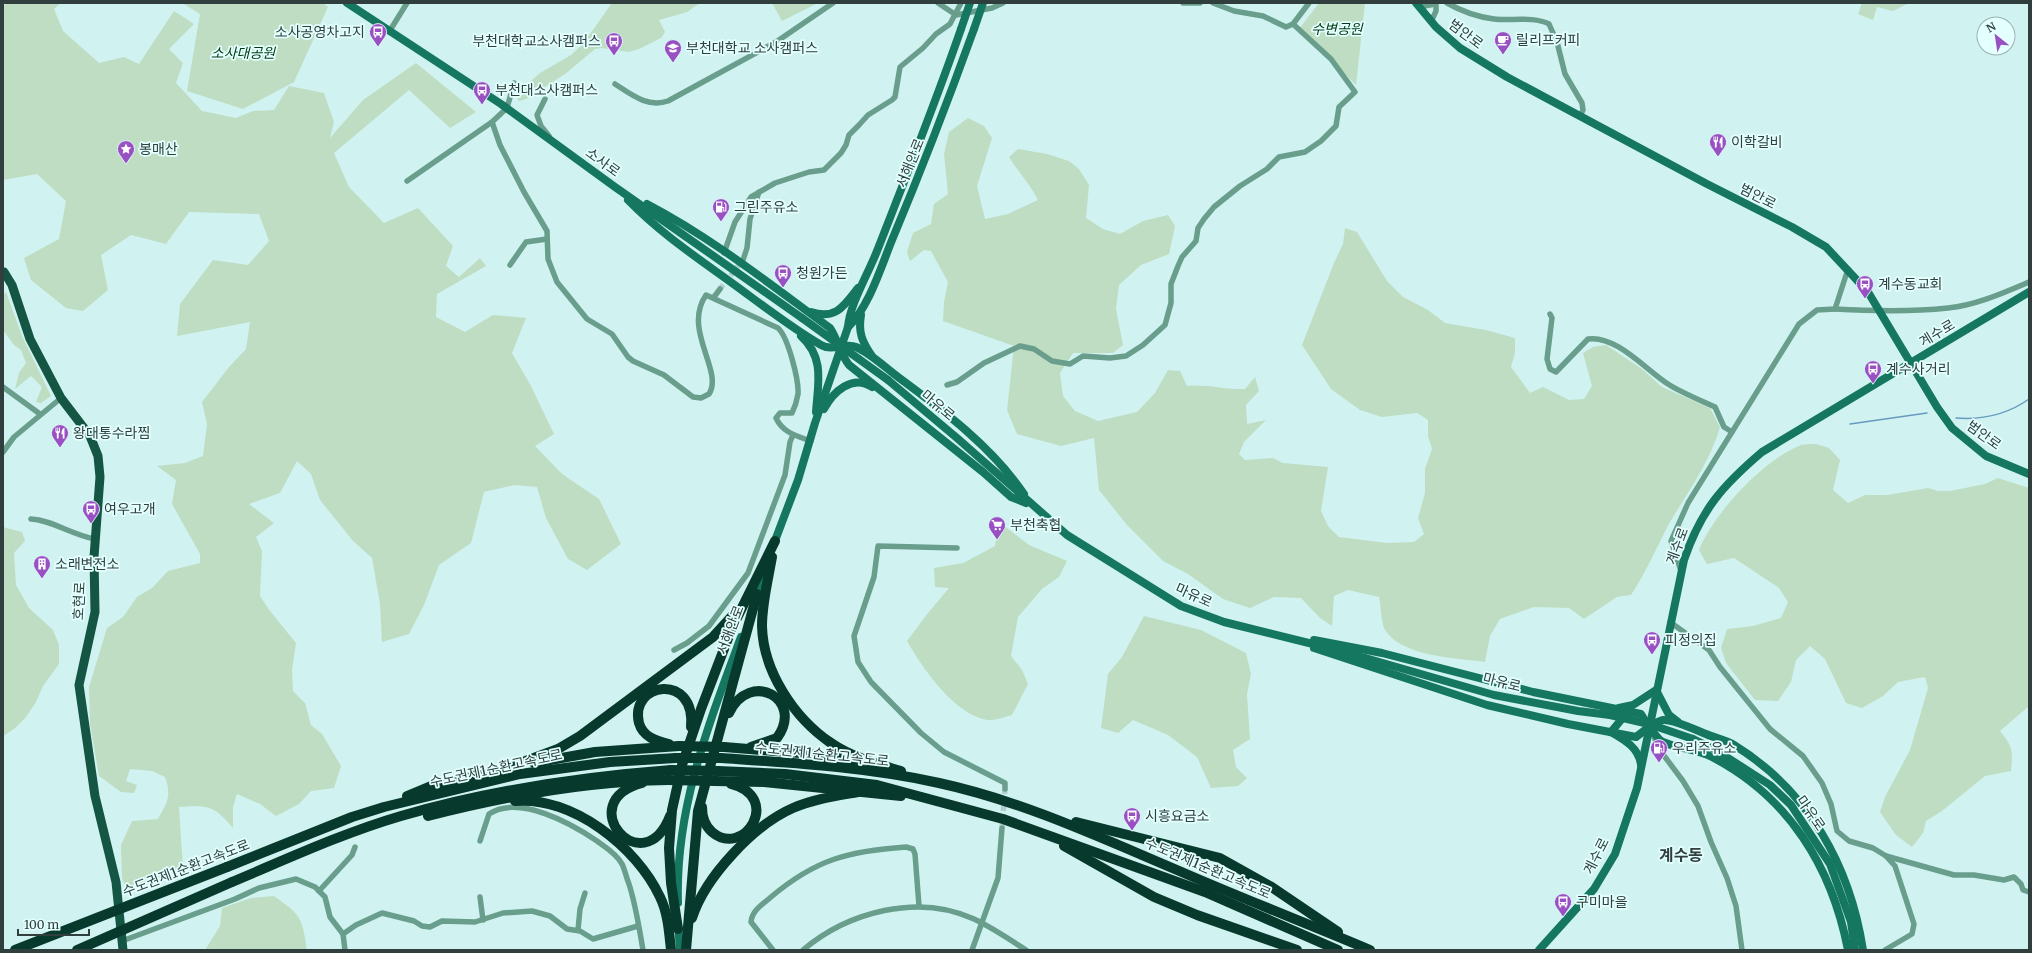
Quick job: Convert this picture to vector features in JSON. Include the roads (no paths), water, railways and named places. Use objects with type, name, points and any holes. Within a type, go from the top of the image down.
[{"type":"highway","points":[[678,929],[671,883],[670,848],[672,810],[690,738],[732,628],[775,542]]},
{"type":"highway","points":[[775,542],[764,603],[762,627],[764,645],[776,677],[788,700],[803,719],[819,734],[843,750],[890,768]]},
{"type":"highway","points":[[491,774],[558,749],[580,736],[712,637],[732,618],[757,580]]},
{"type":"highway","points":[[687,950],[694,844],[698,811],[702,792],[720,735],[757,594]]},
{"type":"highway","points":[[679,746],[655,741],[646,736],[640,726],[637,715],[638,707],[647,695],[654,691],[666,688],[681,694],[689,707],[692,717],[690,738]]},
{"type":"highway","points":[[720,735],[730,711],[741,697],[756,690],[773,694],[784,707],[786,716],[784,727],[777,738],[745,748]]},
{"type":"highway","points":[[384,806],[431,786],[491,774],[553,759],[595,752],[679,746],[745,748],[849,759],[890,768],[939,782]]},
{"type":"highway","name":"수도권제1순환고속도로","points":[[15,950],[352,817],[384,806],[527,773],[610,762],[676,758],[721,758],[838,767],[939,782],[1025,807],[1052,817],[1370,950]]},
{"type":"highway","points":[[667,776],[633,785],[622,792],[612,805],[611,812],[613,825],[622,837],[634,843],[649,841],[661,832],[672,810]]},
{"type":"highway","points":[[342,837],[473,804],[589,785],[667,776]]},
{"type":"highway","name":"수도권제1순환고속도로","points":[[78,950],[232,882],[342,837],[399,816],[486,794],[573,779],[667,776],[830,778],[877,785],[1038,831],[1205,892],[1338,950]]},
{"type":"highway","points":[[702,792],[702,818],[709,830],[715,834],[729,838],[743,835],[754,823],[756,809],[752,796],[740,786],[717,776]]},
{"type":"highway","points":[[717,776],[930,799]]},
{"type":"highway","points":[[687,950],[692,917],[706,888],[718,871],[754,834],[773,819],[791,808],[821,798],[858,792]]},
{"type":"highway","points":[[473,804],[520,800],[541,803],[580,815],[599,827],[647,874],[654,885],[665,911],[671,950]]},
{"type":"highway","name":"수도권제1순환고속도로","points":[[1052,817],[1220,858],[1270,886],[1355,944]]},
{"type":"highway","name":"수도권제1순환고속도로","points":[[1038,831],[1154,897],[1197,915],[1296,950]]},
{"type":"main road","name":"소사로","points":[[347,3],[389,32],[507,108],[615,187],[803,314],[841,347]]},
{"type":"main road","name":"서해안로","points":[[680,950],[678,929],[679,866],[686,805],[696,762],[709,722],[798,480],[815,423],[848,327],[848,316],[867,276],[939,90],[970,3]]},
{"type":"main road","name":"서해안로","points":[[848,327],[856,319],[863,308],[877,278],[924,164],[983,3]]},
{"type":"main road","name":"범안로","points":[[1417,5],[1431,22],[1460,48],[1580,116],[1707,184],[1792,227],[1826,247],[1848,268],[1868,292],[1911,364],[1952,428],[1986,456],[2029,474]]},
{"type":"main road","points":[[615,187],[669,215],[724,253],[803,314],[826,314],[836,312],[844,306],[867,276]]},
{"type":"main road","points":[[615,187],[649,222],[791,326],[823,346],[856,347],[932,402],[969,433],[1013,478],[1032,504]]},
{"type":"main road","name":"호현로","points":[[4,272],[12,285],[30,339],[61,398],[90,436],[98,456],[100,477],[94,557],[95,612],[79,685],[95,796],[116,882],[123,946]]},
{"type":"main road","name":"계수로","points":[[1539,950],[1594,889],[1615,854],[1641,768],[1681,572],[1690,543],[1702,516],[1711,503],[1736,474],[1762,452],[2029,292]]},
{"type":"main road","points":[[863,308],[859,327],[860,334],[875,360]]},
{"type":"main road","points":[[791,326],[807,341],[816,357],[818,374],[815,423]]},
{"type":"main road","points":[[841,347],[843,358],[849,365],[1012,497],[1032,504]]},
{"type":"main road","name":"마유로","points":[[841,347],[888,380],[1067,535],[1182,606],[1224,622],[1341,651],[1494,695],[1578,711],[1610,715],[1649,724],[1693,739],[1714,749],[1770,785],[1791,805],[1830,864],[1851,922],[1855,950]]},
{"type":"main road","points":[[815,423],[833,395],[848,384],[862,383],[869,385],[898,404]]},
{"type":"main road","points":[[1289,638],[1325,641],[1382,653],[1533,692],[1641,714],[1649,727],[1662,742],[1686,747],[1717,760],[1746,778],[1783,810],[1800,832],[1829,885],[1839,909],[1848,950]]},
{"type":"main road","points":[[1289,638],[1326,653],[1487,705],[1568,724],[1636,737],[1649,727],[1663,720],[1680,724],[1733,745],[1762,765],[1789,791],[1814,820],[1831,846],[1854,906],[1863,950]]},
{"type":"main road","points":[[1616,709],[1633,705],[1656,690],[1669,715],[1680,724]]},
{"type":"main road","points":[[1611,732],[1621,720],[1620,714],[1616,709]]},
{"type":"main road","points":[[1674,744],[1671,734],[1672,728],[1680,724]]},
{"type":"main road","points":[[1611,732],[1628,742],[1640,759],[1641,768]]},
{"type":"street","points":[[389,32],[407,3]]},
{"type":"street","points":[[615,84],[648,102],[660,103],[668,101],[776,42],[833,3]]},
{"type":"street","points":[[938,3],[956,15],[992,8],[1003,3]]},
{"type":"street","points":[[724,253],[735,222],[751,197],[775,183],[809,172],[824,170],[846,145],[849,135],[868,115],[895,97],[900,67],[903,62],[923,48],[936,34],[950,24],[961,3]]},
{"type":"street","points":[[1183,3],[1200,3]]},
{"type":"street","points":[[1213,3],[1234,11],[1263,16],[1286,28],[1293,24],[1309,3]]},
{"type":"street","points":[[1417,5],[1435,3],[1436,11],[1431,22]]},
{"type":"street","points":[[1447,3],[1459,9],[1489,18],[1515,19],[1549,24],[1557,42],[1565,74],[1582,103],[1583,110],[1580,116]]},
{"type":"street","points":[[947,385],[957,382],[984,363],[1020,346],[1034,349],[1052,361],[1070,364],[1083,356],[1110,358],[1126,356],[1143,345],[1165,325],[1171,303],[1171,284],[1182,257],[1196,241],[1198,228],[1204,219],[1214,208],[1240,186],[1267,170],[1279,157],[1305,152],[1321,141],[1336,126],[1340,107],[1355,92],[1331,59],[1293,24]]},
{"type":"street","points":[[407,181],[492,122],[507,108],[514,83]]},
{"type":"street","points":[[546,99],[537,112],[537,118],[541,126],[556,143]]},
{"type":"street","points":[[492,122],[500,145],[524,192],[547,231],[547,250],[552,271],[558,282],[587,319],[612,334],[628,357],[633,361],[664,375],[688,394],[697,398],[709,394],[712,382],[701,341],[698,319],[700,304],[706,295],[714,297],[778,328],[783,332],[797,381],[798,394],[792,413],[780,413],[776,418],[781,426],[793,435],[811,440]]},
{"type":"street","points":[[743,260],[747,248],[750,218],[759,192]]},
{"type":"street","points":[[510,265],[526,242],[547,239]]},
{"type":"street","points":[[1835,309],[1848,268]]},
{"type":"street","points":[[1681,572],[1671,541],[1688,503],[1800,324],[1817,310],[1835,309],[1879,311],[1949,308],[1989,298],[2029,282]]},
{"type":"street","points":[[714,297],[720,289]]},
{"type":"street","points":[[1550,314],[1552,318],[1547,359],[1550,368],[1556,372],[1588,339],[1596,338],[1612,342],[1668,384],[1715,407],[1724,427],[1732,432]]},
{"type":"street","points":[[3,387],[40,414]]},
{"type":"street","points":[[3,452],[14,437],[61,398]]},
{"type":"street","points":[[674,650],[687,643],[709,626],[748,573],[785,475],[790,442],[793,435]]},
{"type":"street","points":[[31,519],[39,519],[71,533],[95,538]]},
{"type":"street","points":[[957,548],[878,546],[874,577],[854,636],[858,662],[871,682],[921,733],[944,752],[1005,783],[1004,789]]},
{"type":"street","points":[[1670,622],[1709,650],[1720,667],[1770,729],[1803,756],[1822,783],[1831,804],[1837,831],[1849,841],[1873,848],[1886,856],[1954,875],[1974,875],[1997,880],[2014,877],[2021,884],[2023,890],[2029,892]]},
{"type":"street","points":[[1649,727],[1662,753],[1683,781],[1698,806],[1736,906],[1742,950]]},
{"type":"street","points":[[480,841],[488,816],[497,811],[513,808],[537,811],[570,824],[609,850],[620,861],[634,900],[643,950]]},
{"type":"street","points":[[972,950],[983,924],[998,878],[1002,828]]},
{"type":"street","points":[[319,891],[352,855],[356,847]]},
{"type":"street","points":[[772,950],[751,922],[752,916],[758,908],[792,879],[824,862],[856,852],[906,847],[913,849],[915,854],[920,906]]},
{"type":"street","points":[[1885,950],[1912,934],[1914,924],[1895,866],[1886,856]]},
{"type":"street","points":[[123,946],[259,888],[296,879],[302,880],[319,891],[326,899],[330,918],[343,934],[345,950]]},
{"type":"street","points":[[578,930],[580,909],[585,893]]},
{"type":"street","points":[[480,897],[483,920]]},
{"type":"street","points":[[803,950],[824,934],[853,920],[885,911],[920,906],[949,911],[973,918],[992,927],[1026,950]]},
{"type":"street","points":[[343,934],[356,925],[382,913],[414,921],[425,927],[430,927],[442,921],[468,922],[483,920],[507,913],[532,911],[550,916],[567,929],[578,930],[594,939],[638,926]]},
{"type":"waterway","points":[[1956,418],[1975,418],[1994,415],[2012,409],[2029,399]]},
{"type":"waterway","points":[[1850,424],[1927,413]]},
{"type":"tunnel","points":[[720,289],[742,261]]},
{"type":"tunnel","points":[[1002,828],[1005,789]]},
{"type":"place","name":"소사공영차고지","points":[[378,47]]},
{"type":"place","name":"릴리프커피","points":[[1503,55]]},
{"type":"place","name":"부천대학교소사캠퍼스","points":[[614,56]]},
{"type":"place","name":"부천대학교 소사캠퍼스","points":[[673,63]]},
{"type":"place","name":"부천대소사캠퍼스","points":[[482,105]]},
{"type":"place","name":"이학갈비","points":[[1718,157]]},
{"type":"place","name":"봉매산","points":[[126,164]]},
{"type":"place","name":"그린주유소","points":[[721,222]]},
{"type":"place","name":"청원가든","points":[[783,288]]},
{"type":"place","name":"계수동교회","points":[[1865,299]]},
{"type":"place","name":"계수사거리","points":[[1873,384]]},
{"type":"place","name":"왕대통수라찜","points":[[60,448]]},
{"type":"place","name":"여우고개","points":[[91,524]]},
{"type":"place","name":"부천축협","points":[[997,540]]},
{"type":"place","name":"소래변전소","points":[[42,579]]},
{"type":"place","name":"피정의집","points":[[1652,655]]},
{"type":"place","name":"우리주유소","points":[[1659,763]]},
{"type":"place","name":"시흥요금소","points":[[1132,831]]},
{"type":"place","name":"구미마을","points":[[1563,917]]},
{"type":"district","name":"계수동","points":[[1681,855]]},
{"type":"park label","name":"수변공원","points":[[1337,29]]},
{"type":"park label","name":"소사대공원","points":[[243,53]]}]
